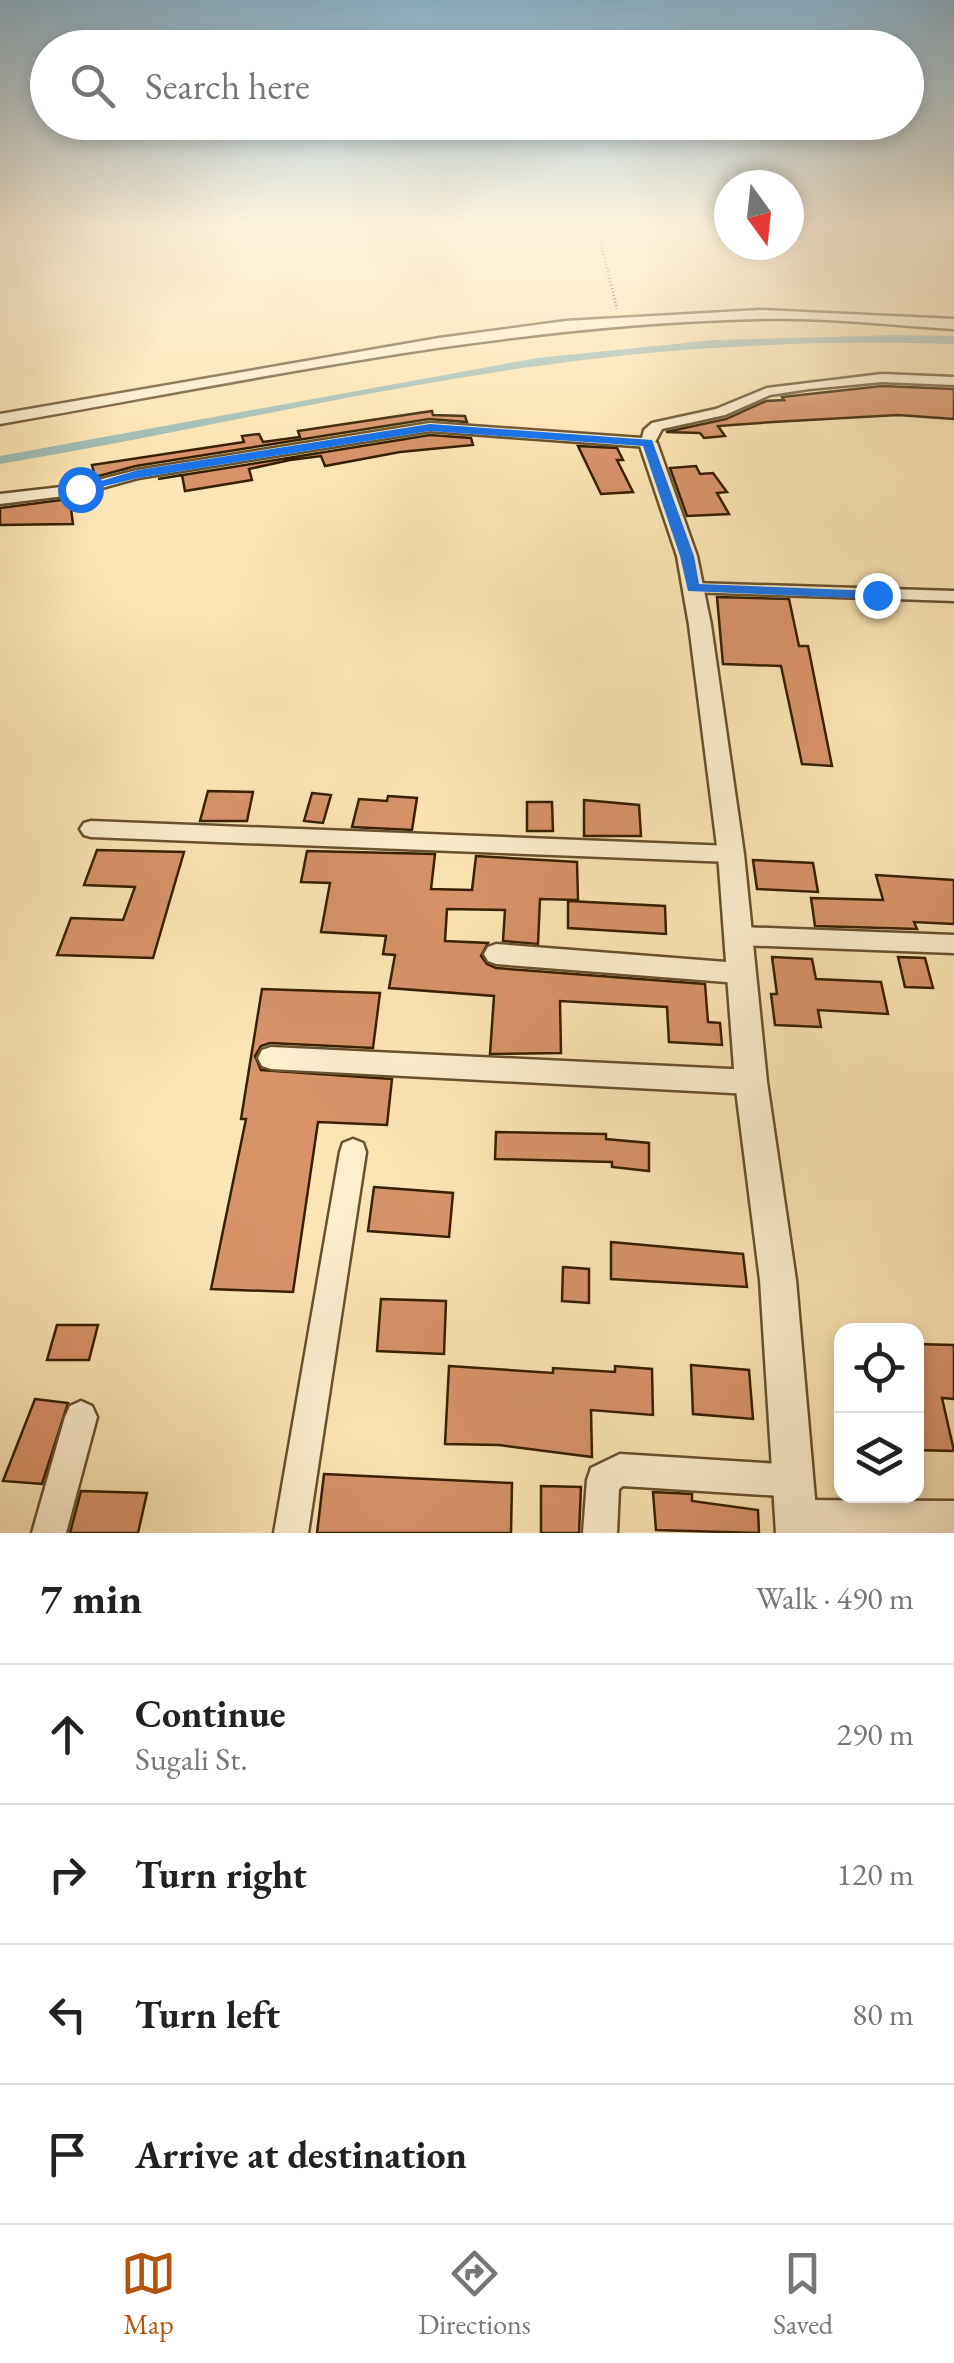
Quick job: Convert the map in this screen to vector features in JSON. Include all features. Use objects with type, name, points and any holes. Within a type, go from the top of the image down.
[{"type":"street","points":[[0,419],[476,337],[760,314],[954,324]]},
{"type":"street","points":[[954,381],[882,378],[767,392],[720,412],[657,426],[651,430],[648,443],[687,556],[731,854],[751,1082],[778,1280],[797,1525],[954,1518]]},
{"type":"street","points":[[0,499],[80,489],[154,471],[430,427],[648,443]]},
{"type":"street","points":[[693,588],[954,596]]},
{"type":"street","points":[[91,828],[731,854]]},
{"type":"street","points":[[740,936],[954,944]]},
{"type":"street","points":[[496,954],[739,973]]},
{"type":"street","points":[[272,1058],[751,1082]]},
{"type":"street","points":[[291,1533],[353,1152]]},
{"type":"street","points":[[50,1533],[81,1417]]},
{"type":"street","points":[[600,1533],[603,1480],[620,1470],[796,1481]]},
{"type":"path","points":[[615,299],[621,323]]},
{"type":"building","points":[[882,386],[954,389],[954,419],[898,415],[718,426],[725,436],[704,438],[700,433],[666,432],[726,419],[766,401],[784,400],[782,397]]},
{"type":"building","points":[[432,411],[433,415],[465,416],[467,422],[429,419],[136,466],[95,477],[92,465],[244,442],[242,436],[259,434],[263,442],[300,437],[298,431]]},
{"type":"building","points":[[430,435],[471,438],[473,445],[400,452],[325,466],[321,456],[290,460],[249,469],[252,480],[185,491],[182,475]]},
{"type":"building","points":[[578,446],[617,448],[623,460],[617,460],[633,492],[601,494]]},
{"type":"building","points":[[696,466],[700,474],[713,473],[727,492],[717,493],[729,514],[687,516],[670,468]]},
{"type":"building","points":[[76,498],[81,508],[71,509],[73,524],[0,525],[0,508]]},
{"type":"building","points":[[717,597],[789,599],[799,646],[808,646],[832,766],[802,764],[781,666],[723,664]]},
{"type":"building","points":[[208,791],[253,792],[247,821],[200,821]]},
{"type":"building","points":[[312,793],[331,795],[323,823],[304,821]]},
{"type":"building","points":[[388,796],[417,798],[412,830],[352,827],[359,799],[387,801]]},
{"type":"building","points":[[584,800],[639,805],[641,836],[584,836]]},
{"type":"building","points":[[527,802],[552,802],[553,831],[527,831]]},
{"type":"building","points":[[97,850],[184,852],[153,958],[57,955],[71,918],[123,920],[135,887],[84,885]]},
{"type":"building","points":[[307,851],[435,854],[431,889],[472,890],[476,856],[577,862],[578,900],[540,899],[538,944],[503,941],[505,910],[447,909],[445,941],[488,943],[481,956],[496,968],[705,984],[708,1022],[720,1023],[722,1045],[669,1042],[667,1007],[560,1001],[561,1053],[490,1054],[494,996],[389,988],[395,955],[383,954],[386,936],[321,932],[330,883],[301,882]]},
{"type":"building","points":[[753,860],[813,863],[818,892],[757,889]]},
{"type":"building","points":[[876,875],[954,880],[954,924],[914,922],[917,929],[815,926],[811,898],[883,900]]},
{"type":"building","points":[[568,901],[665,906],[666,934],[568,928]]},
{"type":"building","points":[[772,957],[812,959],[816,979],[881,982],[888,1014],[818,1010],[821,1027],[775,1025],[771,994],[777,994]]},
{"type":"building","points":[[898,957],[925,958],[933,988],[905,987]]},
{"type":"building","points":[[262,989],[380,993],[373,1048],[270,1043],[261,1046],[255,1056],[261,1070],[392,1079],[387,1125],[318,1122],[293,1292],[211,1289],[246,1119],[241,1119]]},
{"type":"building","points":[[496,1132],[606,1134],[606,1139],[649,1143],[649,1171],[612,1167],[612,1162],[495,1159]]},
{"type":"building","points":[[374,1187],[453,1193],[449,1237],[368,1231]]},
{"type":"building","points":[[611,1242],[743,1254],[747,1287],[611,1279]]},
{"type":"building","points":[[563,1267],[589,1269],[589,1303],[562,1301]]},
{"type":"building","points":[[381,1299],[446,1301],[444,1354],[377,1351]]},
{"type":"building","points":[[57,1325],[98,1325],[89,1360],[47,1360]]},
{"type":"building","points":[[924,1344],[954,1345],[954,1399],[942,1398],[954,1451],[924,1450]]},
{"type":"building","points":[[691,1365],[749,1370],[753,1419],[693,1414]]},
{"type":"building","points":[[449,1366],[553,1373],[553,1368],[615,1372],[615,1366],[652,1369],[653,1415],[591,1410],[592,1457],[499,1445],[445,1444]]},
{"type":"building","points":[[35,1399],[68,1403],[42,1484],[3,1481]]},
{"type":"building","points":[[324,1474],[512,1483],[511,1533],[317,1533]]},
{"type":"building","points":[[541,1486],[581,1487],[579,1533],[541,1533]]},
{"type":"building","points":[[81,1491],[147,1493],[138,1533],[70,1533]]},
{"type":"building","points":[[653,1492],[692,1494],[692,1501],[758,1510],[759,1533],[656,1530]]},
{"type":"waterway","points":[[0,460],[418,381],[596,354],[775,340],[954,340]]},
{"type":"route","points":[[80,489],[138,474],[430,427],[648,443],[687,556],[693,588],[877,595]]}]
